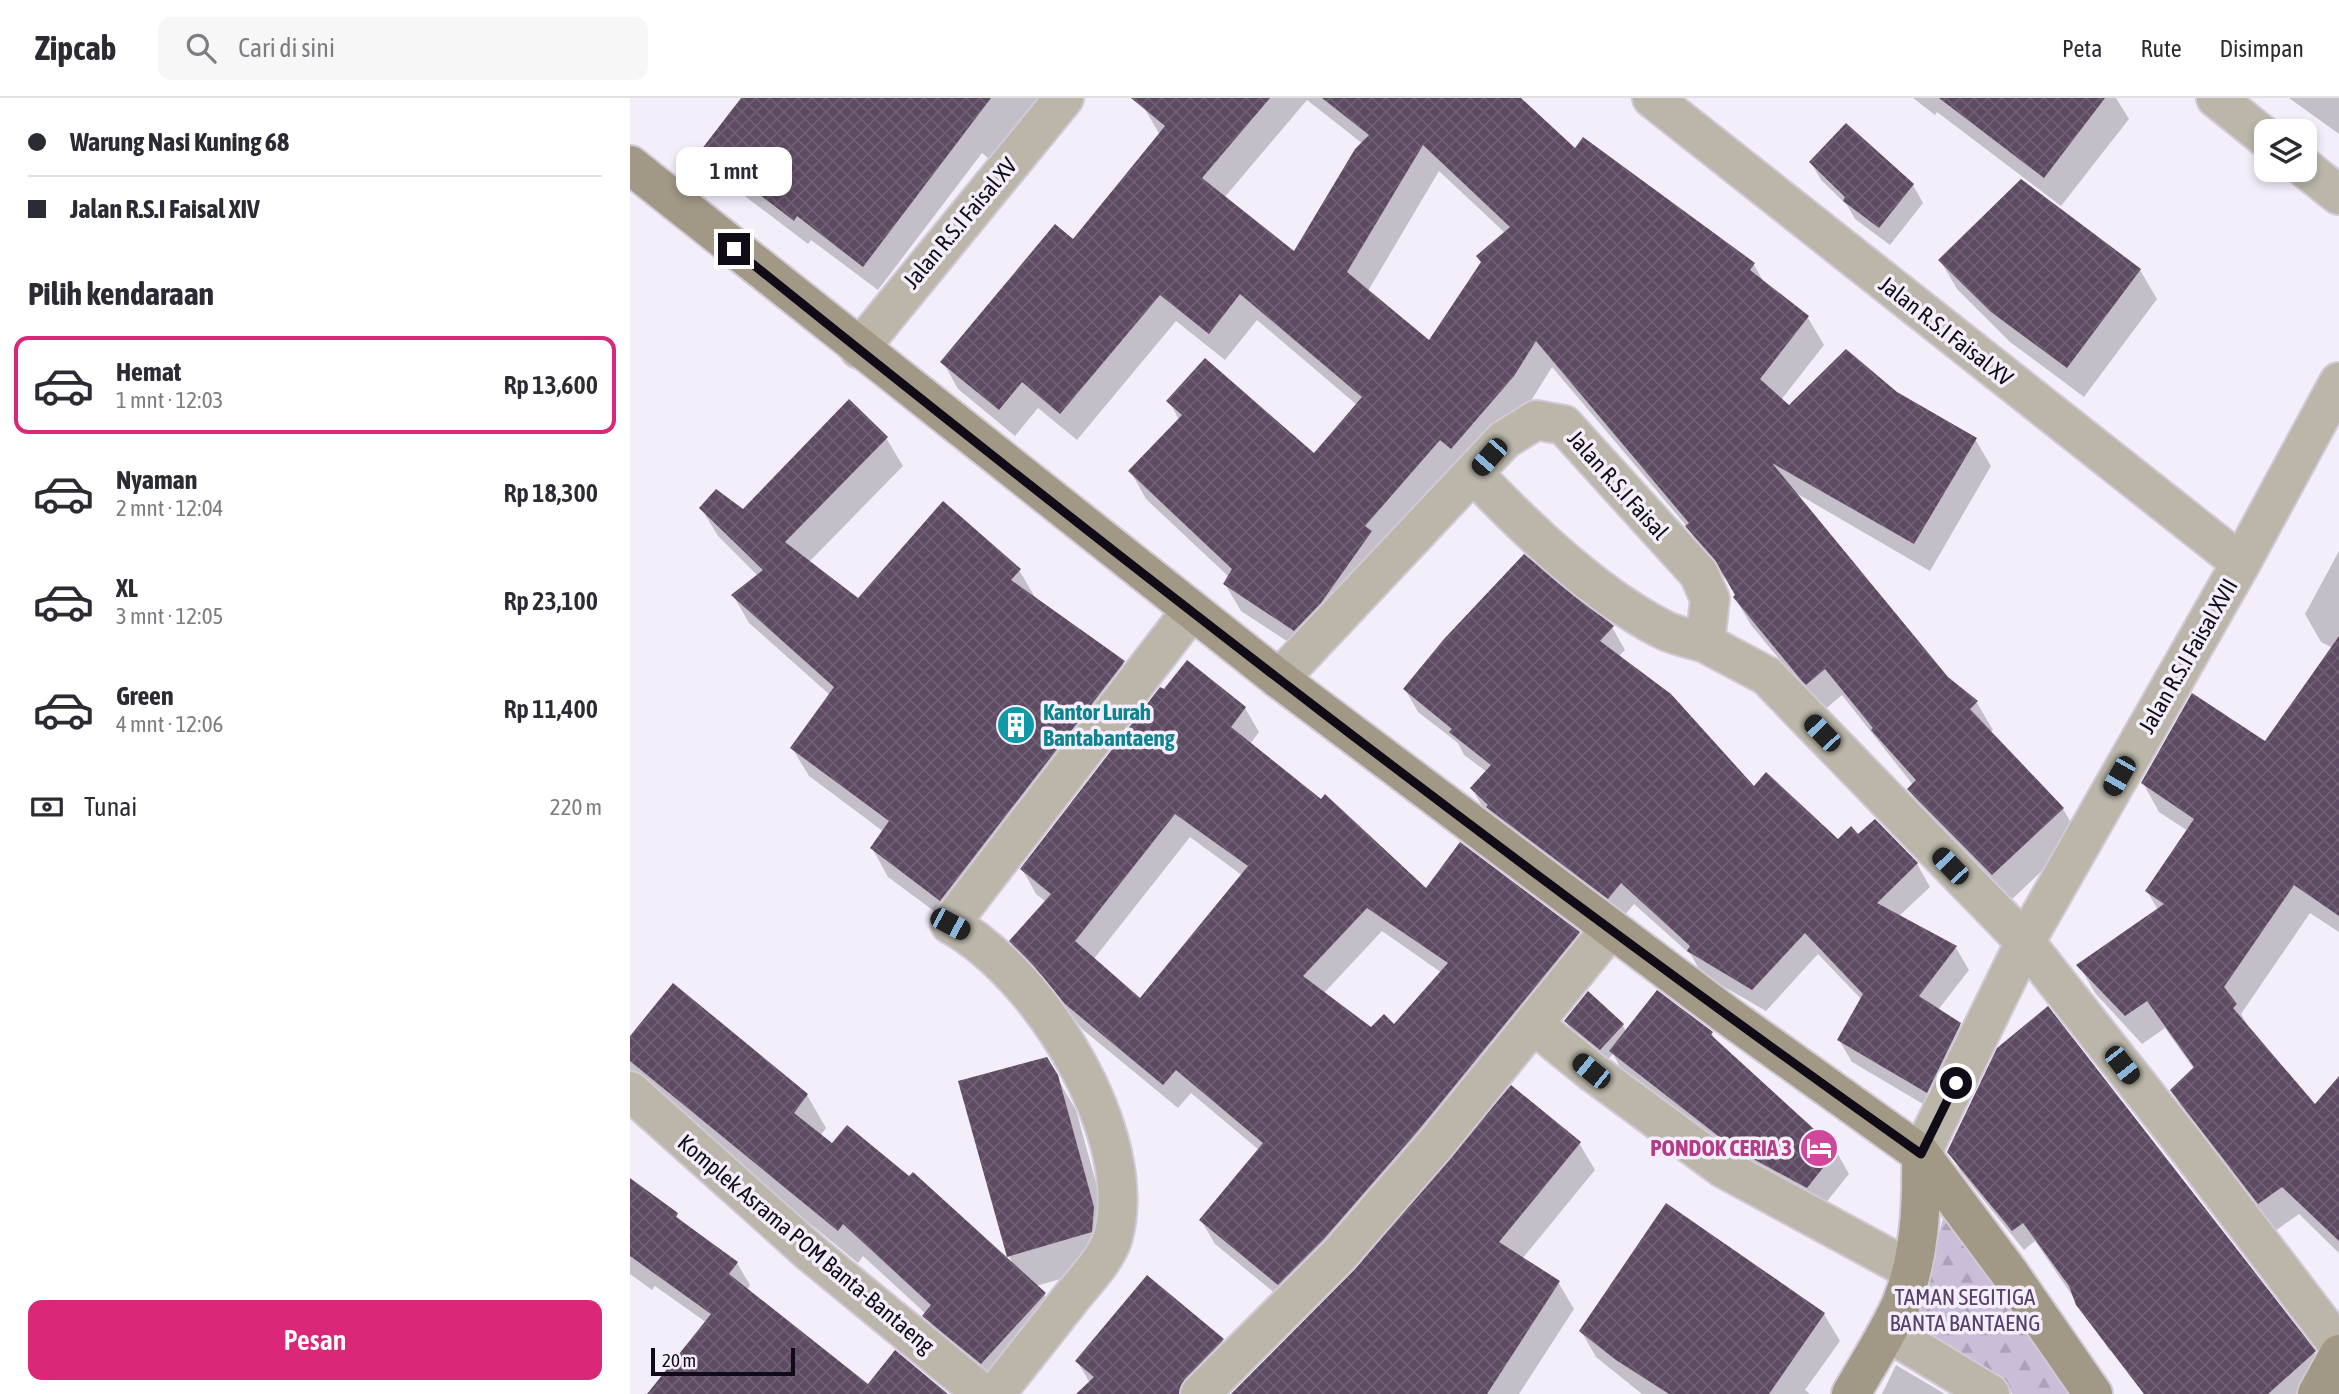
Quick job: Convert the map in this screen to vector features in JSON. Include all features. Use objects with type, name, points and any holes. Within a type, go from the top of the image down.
[{"type":"street","name":"Jalan R.S.I Faisal XV","points":[[859,349],[1063,98]]},
{"type":"street","name":"Jalan R.S.I Faisal XV","points":[[1651,98],[2241,563]]},
{"type":"street","points":[[2216,98],[2254,128]]},
{"type":"street","points":[[630,165],[1279,679],[1611,928],[1921,1154],[2016,1282],[2093,1394]]},
{"type":"street","points":[[2317,178],[2339,195]]},
{"type":"street","name":"Jalan R.S.I Faisal XVII","points":[[1921,1154],[2025,942],[2241,563],[2339,382]]},
{"type":"street","name":"Jalan R.S.I Faisal","points":[[1279,679],[1475,474],[1504,440],[1536,420],[1564,425],[1699,574],[1710,599],[1705,643]]},
{"type":"street","points":[[1475,474],[1527,528],[1601,589],[1666,632],[1705,643],[1767,676],[2025,942],[2187,1147],[2339,1346]]},
{"type":"street","points":[[995,1394],[1090,1274],[1113,1239],[1118,1205],[1112,1156],[1094,1097],[1072,1051],[1035,998],[972,936],[950,924],[1191,611]]},
{"type":"street","points":[[1200,1394],[1340,1254],[1611,928]]},
{"type":"street","points":[[1533,1024],[1591,1071],[1723,1168],[1911,1270]]},
{"type":"street","name":"Komplek Asrama POM Banta-Bantaeng","points":[[630,1091],[811,1253],[984,1394]]},
{"type":"street","points":[[1851,1394],[1888,1332],[1911,1270],[1922,1209],[1921,1154]]},
{"type":"street","points":[[1888,1332],[1990,1394]]},
{"type":"street","points":[[2317,1394],[2339,1354]]},
{"type":"green space","name":"TAMAN SEGITIGA BANTA BANTAENG","points":[[1944,1215],[2075,1394],[2013,1394],[1912,1331]]},
{"type":"building","points":[[741,98],[991,98],[863,267],[797,216],[794,221],[701,150]]},
{"type":"building","points":[[1131,98],[1270,98],[1202,178],[1294,251],[1355,149],[1369,135],[1322,98],[1521,98],[1575,148],[1583,137],[1755,263],[1750,270],[1809,316],[1760,379],[1789,405],[1846,349],[1897,392],[1977,438],[1914,544],[1772,463],[1948,677],[1978,701],[1970,709],[2064,808],[1992,875],[1907,789],[1916,780],[1871,730],[1873,728],[1825,669],[1806,685],[1802,681],[1733,597],[1735,595],[1715,560],[1685,526],[1689,523],[1536,341],[1514,376],[1451,449],[1440,440],[1365,526],[1372,531],[1321,603],[1294,631],[1223,584],[1232,569],[1128,471],[1182,415],[1166,401],[1205,358],[1314,453],[1362,397],[1240,294],[1209,334],[1160,295],[1060,414],[1022,382],[999,410],[940,362],[1055,224],[1073,239],[1165,126]],"holes":[[[1423,145],[1510,227],[1476,256],[1481,262],[1429,340],[1347,272]]]},
{"type":"building","points":[[1939,98],[2105,98],[2044,178]]},
{"type":"building","points":[[1846,123],[1914,184],[1879,228],[1843,201],[1845,197],[1809,162]]},
{"type":"building","points":[[2021,179],[2141,269],[2067,368],[1991,312],[1938,260]]},
{"type":"building","points":[[849,399],[888,437],[785,542],[858,598],[943,501],[1021,569],[1011,580],[1125,661],[940,901],[870,848],[889,821],[790,748],[834,687],[731,595],[763,570],[699,508],[716,489],[743,509]]},
{"type":"building","points":[[1524,554],[1614,626],[1600,641],[1671,694],[1754,786],[1766,772],[1838,839],[1851,826],[1858,834],[1875,819],[1918,863],[1877,903],[1957,946],[1919,996],[1961,1023],[1927,1093],[1837,1040],[1863,994],[1805,933],[1752,990],[1687,951],[1690,946],[1621,883],[1608,899],[1486,807],[1488,805],[1470,788],[1491,765],[1449,732],[1452,729],[1403,689],[1444,639]]},
{"type":"building","points":[[2339,636],[2339,916],[2294,885],[2224,987],[2237,1004],[2233,1008],[2315,1104],[2339,1076],[2339,1241],[2282,1187],[2258,1204],[2170,1090],[2194,1067],[2147,1001],[2125,1016],[2076,965],[2164,904],[2145,891],[2194,819],[2141,783],[2192,693],[2265,741]]},
{"type":"building","points":[[1187,660],[1246,707],[1231,727],[1321,799],[1325,794],[1426,888],[1460,842],[1580,932],[1417,1132],[1324,1239],[1278,1285],[1199,1220],[1263,1143],[1176,1070],[1163,1085],[1065,1004],[1009,941],[1051,894],[1020,869],[1160,687],[1164,689]],"holes":[[[1175,814],[1248,866],[1140,998],[1075,941]],[[1367,908],[1448,963],[1394,1024],[1384,1014],[1371,1027],[1303,976]]]},
{"type":"building","points":[[673,983],[808,1094],[794,1113],[832,1143],[847,1125],[909,1176],[913,1172],[1046,1293],[981,1364],[922,1316],[931,1305],[843,1224],[838,1231],[630,1061],[630,1036]]},
{"type":"building","points":[[1657,990],[1713,1032],[1711,1035],[1837,1150],[1807,1188],[1735,1149],[1609,1051]]},
{"type":"building","points":[[1588,991],[1624,1024],[1600,1050],[1564,1021]]},
{"type":"building","points":[[2048,1006],[2316,1351],[2268,1394],[2144,1394],[2076,1305],[2069,1286],[2023,1223],[2012,1231],[1947,1152],[1997,1048]]},
{"type":"building","points":[[1047,1057],[1058,1075],[1094,1207],[1092,1232],[1007,1257],[958,1081]]},
{"type":"building","points":[[1511,1085],[1581,1142],[1499,1242],[1560,1281],[1487,1394],[1231,1394],[1356,1268]]},
{"type":"building","points":[[630,1178],[678,1213],[676,1217],[738,1262],[729,1274],[868,1384],[895,1350],[948,1394],[647,1394],[711,1314],[630,1256]]},
{"type":"building","points":[[1666,1203],[1825,1313],[1769,1394],[1669,1394],[1616,1360],[1579,1331]]},
{"type":"building","points":[[1147,1275],[1224,1339],[1185,1379],[1179,1394],[1076,1394],[1094,1377],[1075,1361]]},
{"type":"place","name":"Kantor Lurah Bantabantaeng","points":[[1016,725]]},
{"type":"place","name":"PONDOK CERIA 3","points":[[1819,1148]]},
{"type":"route","points":[[734,249],[1279,679],[1724,1013],[1921,1154],[1956,1083]]}]
